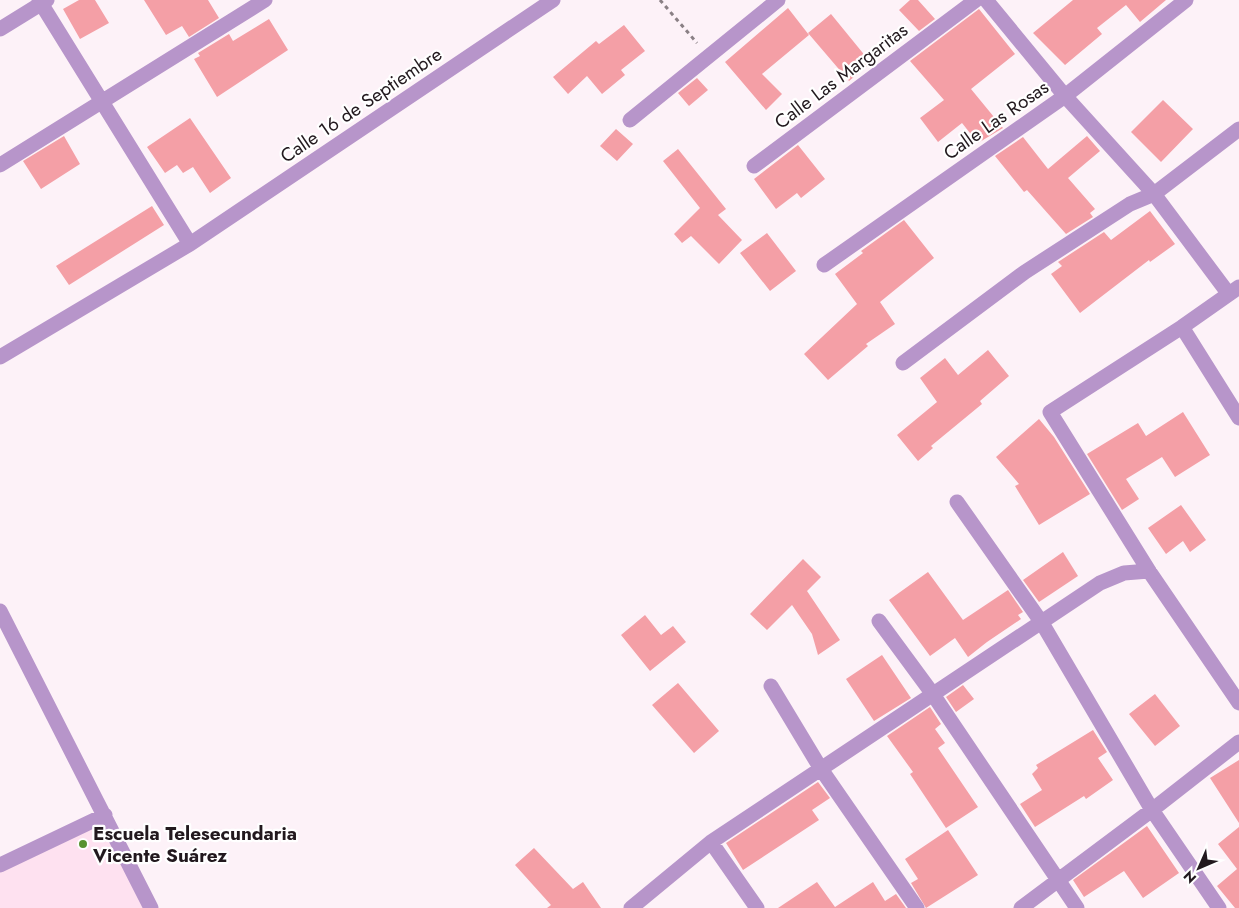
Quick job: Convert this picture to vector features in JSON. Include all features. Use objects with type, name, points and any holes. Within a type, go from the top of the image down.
[{"type":"street","points":[[0,165],[265,0]]},
{"type":"street","name":"Calle 16 de Septiembre","points":[[0,357],[190,244],[554,0]]},
{"type":"street","points":[[630,120],[778,0]]},
{"type":"street","name":"Calle Las Margaritas","points":[[754,166],[976,0]]},
{"type":"street","points":[[986,0],[1066,96],[1154,194],[1234,290],[1182,327],[1050,412],[1149,571],[1239,703]]},
{"type":"street","name":"Calle Las Rosas","points":[[824,265],[1066,96],[1186,0]]},
{"type":"street","points":[[0,29],[43,1],[102,103],[190,244]]},
{"type":"street","points":[[903,363],[1025,272],[1130,204],[1154,194],[1239,129]]},
{"type":"street","points":[[1182,327],[1239,418]]},
{"type":"street","points":[[956,502],[1042,623],[1152,810],[1219,908]]},
{"type":"street","points":[[630,908],[711,842],[932,693],[1042,623],[1100,583],[1124,573],[1149,571]]},
{"type":"street","points":[[0,611],[106,815],[151,908]]},
{"type":"street","points":[[879,621],[932,693],[1078,908]]},
{"type":"street","points":[[771,686],[821,769],[917,908]]},
{"type":"street","points":[[1021,908],[1239,742]]},
{"type":"street","points":[[0,865],[106,815]]},
{"type":"street","points":[[711,842],[758,908]]},
{"type":"path","points":[[660,0],[708,55]]},
{"type":"shaded area","name":"Escuela Telesecundaria Vicente Suárez","points":[[103,822],[148,908],[0,908],[0,866]]},
{"type":"building","points":[[79,0],[95,0],[109,23],[80,39],[63,9]]},
{"type":"building","points":[[144,0],[208,0],[219,18],[189,37],[182,26],[166,35]]},
{"type":"building","points":[[910,0],[918,0],[935,19],[919,31],[899,10]]},
{"type":"building","points":[[1073,0],[1166,0],[1140,22],[1126,5],[1097,28],[1102,34],[1065,65],[1033,33]]},
{"type":"building","points":[[788,8],[809,35],[762,74],[782,94],[766,110],[725,62]]},
{"type":"building","points":[[979,9],[1015,54],[971,89],[1003,128],[978,143],[962,123],[938,142],[920,118],[944,100],[910,61]]},
{"type":"building","points":[[831,14],[871,63],[849,81],[808,33]]},
{"type":"building","points":[[269,19],[288,50],[217,97],[194,59],[200,56],[198,53],[229,34],[233,41]]},
{"type":"building","points":[[624,25],[645,51],[621,70],[625,75],[602,94],[587,76],[568,94],[553,77],[596,41],[599,44]]},
{"type":"building","points":[[697,78],[708,90],[689,106],[678,93]]},
{"type":"building","points":[[1163,100],[1193,129],[1161,162],[1131,132]]},
{"type":"building","points":[[190,118],[231,178],[210,193],[193,167],[183,173],[177,165],[165,173],[147,147]]},
{"type":"building","points":[[616,129],[633,144],[617,161],[600,146]]},
{"type":"building","points":[[64,136],[80,164],[41,189],[23,161]]},
{"type":"building","points":[[1087,136],[1100,151],[1068,178],[1095,209],[1090,213],[1093,217],[1066,234],[1027,190],[1024,192],[995,156],[1023,137],[1048,169]]},
{"type":"building","points":[[798,145],[825,179],[801,198],[797,193],[776,209],[754,179]]},
{"type":"building","points":[[678,149],[726,209],[718,215],[742,240],[719,264],[691,236],[682,243],[674,234],[700,208],[663,161]]},
{"type":"building","points":[[152,206],[164,225],[69,285],[56,266]]},
{"type":"building","points":[[1150,211],[1175,244],[1150,262],[1149,260],[1080,313],[1051,274],[1062,266],[1058,262],[1104,232],[1111,240]]},
{"type":"building","points":[[904,220],[934,258],[880,302],[895,324],[866,344],[868,346],[828,380],[804,354],[857,304],[835,274],[863,253],[861,251]]},
{"type":"building","points":[[767,233],[796,271],[770,291],[740,253]]},
{"type":"building","points":[[988,350],[1009,376],[980,401],[982,404],[931,446],[933,448],[918,461],[897,435],[937,402],[920,378],[945,358],[958,375]]},
{"type":"building","points":[[1183,412],[1210,455],[1175,477],[1162,457],[1126,479],[1139,499],[1122,510],[1087,454],[1138,423],[1146,436]]},
{"type":"building","points":[[1039,419],[1054,437],[1090,494],[1039,525],[1015,486],[1019,484],[996,457]]},
{"type":"building","points":[[1181,505],[1206,540],[1190,552],[1183,541],[1166,554],[1148,528]]},
{"type":"building","points":[[1063,552],[1078,576],[1039,602],[1023,580]]},
{"type":"building","points":[[803,559],[821,577],[807,591],[840,640],[818,655],[812,634],[792,605],[767,630],[750,614]]},
{"type":"building","points":[[928,572],[963,620],[1008,590],[1023,612],[1018,615],[1021,619],[968,657],[955,638],[930,656],[889,600]]},
{"type":"building","points":[[645,615],[661,635],[673,626],[686,642],[650,671],[621,635]]},
{"type":"building","points":[[882,655],[911,698],[874,721],[846,679]]},
{"type":"building","points":[[678,683],[719,731],[694,753],[652,705]]},
{"type":"building","points":[[963,685],[974,699],[956,712],[946,697]]},
{"type":"building","points":[[1155,694],[1180,726],[1155,746],[1129,714]]},
{"type":"building","points":[[930,707],[941,724],[935,729],[945,743],[938,748],[978,807],[946,828],[910,774],[913,772],[887,736]]},
{"type":"building","points":[[1093,730],[1107,752],[1098,758],[1113,780],[1086,799],[1084,796],[1035,827],[1020,804],[1042,790],[1032,774],[1038,768],[1036,765]]},
{"type":"building","points":[[1239,760],[1239,823],[1210,778]]},
{"type":"building","points":[[818,782],[830,798],[812,810],[819,820],[743,870],[726,843]]},
{"type":"building","points":[[1147,826],[1179,873],[1143,898],[1124,871],[1084,897],[1073,880]]},
{"type":"building","points":[[1239,827],[1239,908],[1235,908],[1217,886],[1237,869],[1218,844]]},
{"type":"building","points":[[948,830],[978,875],[926,908],[911,883],[918,879],[905,859]]},
{"type":"building","points":[[534,848],[573,889],[583,882],[601,908],[547,908],[551,905],[515,865]]},
{"type":"building","points":[[817,882],[835,907],[873,882],[885,901],[896,894],[906,908],[778,908]]},
{"type":"place","name":"Escuela Telesecundaria Vicente Suárez","points":[[83,844]]}]
